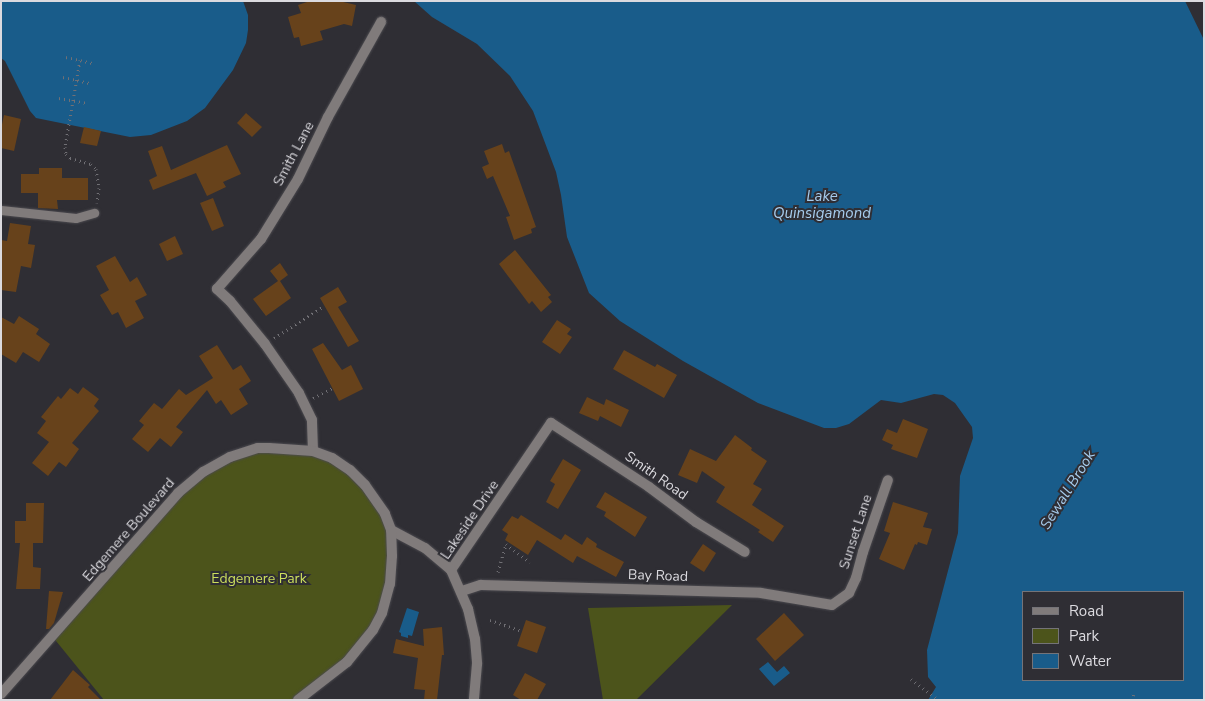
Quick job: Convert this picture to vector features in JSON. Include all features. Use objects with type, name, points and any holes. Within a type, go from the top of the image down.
[{"type":"street","name":"Smith Lane","points":[[265,344],[230,301],[216,289],[261,239],[298,179],[328,117],[381,22]]},
{"type":"street","points":[[265,344],[305,403],[312,420],[313,451],[332,458],[360,480],[376,499],[391,530],[390,584],[387,599],[377,622],[347,662],[298,700]]},
{"type":"street","name":"Smith Road","points":[[551,423],[650,487],[696,522],[745,552]]},
{"type":"street","name":"Lakeside Drive","points":[[474,700],[477,664],[475,639],[470,614],[462,591],[451,570],[551,423]]},
{"type":"street","name":"Edgemere Boulevard","points":[[1,694],[40,648],[89,597],[162,509],[203,472],[230,456],[258,448],[313,451]]},
{"type":"street","name":"Sunset Lane","points":[[849,593],[856,578],[888,480]]},
{"type":"street","points":[[391,530],[425,548],[451,570]]},
{"type":"street","name":"Bay Road","points":[[462,591],[481,585],[761,593],[832,605],[849,593]]},
{"type":"lane","points":[[1,210],[76,218],[94,213]]},
{"type":"path","points":[[66,58],[93,63]]},
{"type":"path","points":[[80,60],[65,147],[66,154],[70,158],[92,164],[96,169],[98,200],[94,213]]},
{"type":"path","points":[[63,77],[89,83]]},
{"type":"path","points":[[59,98],[86,103]]},
{"type":"path","points":[[265,344],[324,306]]},
{"type":"path","points":[[305,403],[332,388]]},
{"type":"path","points":[[498,572],[506,544],[530,562]]},
{"type":"path","points":[[490,620],[522,631]]},
{"type":"path","points":[[911,679],[939,700]]},
{"type":"path","points":[[1131,700],[1134,693]]},
{"type":"green space","name":"Edgemere Park","points":[[258,448],[332,458],[365,485],[391,530],[390,584],[363,643],[296,700],[104,700],[52,636],[162,509],[217,463]]},
{"type":"green space","points":[[732,605],[636,700],[603,700],[588,608]]},
{"type":"water","points":[[1,1],[243,1],[248,15],[248,30],[246,43],[233,70],[205,108],[187,121],[151,135],[130,137],[36,118],[30,111],[5,61],[1,58]]},
{"type":"water","name":"Lake Quinsigamond","points":[[414,1],[1185,1],[1204,40],[1204,700],[928,700],[936,687],[928,677],[927,650],[958,533],[960,476],[973,438],[972,427],[955,403],[943,395],[934,394],[901,403],[881,400],[849,424],[836,428],[824,428],[758,403],[683,361],[620,321],[589,293],[567,237],[556,172],[533,111],[510,76],[477,44],[432,17]]},
{"type":"water","points":[[407,608],[419,612],[412,636],[408,635],[408,638],[401,636],[399,632]]},
{"type":"water","points":[[768,662],[777,672],[784,666],[790,673],[774,686],[759,669]]},
{"type":"building","points":[[310,1],[339,1],[356,5],[352,26],[344,24],[320,31],[323,40],[301,46],[299,37],[294,38],[288,17],[301,13],[298,5]]},
{"type":"building","points":[[246,113],[262,127],[252,137],[237,123]]},
{"type":"building","points":[[4,115],[21,119],[14,151],[1,148],[1,129]]},
{"type":"building","points":[[84,127],[101,131],[97,146],[80,143]]},
{"type":"building","points":[[502,144],[505,153],[509,151],[536,227],[531,229],[532,233],[514,240],[506,217],[510,216],[493,176],[487,179],[482,167],[489,164],[484,151]]},
{"type":"building","points":[[227,145],[241,174],[223,182],[226,187],[207,196],[196,173],[153,190],[149,180],[157,176],[148,151],[162,146],[171,170]]},
{"type":"building","points":[[39,168],[62,168],[62,178],[88,178],[88,200],[57,200],[58,209],[38,208],[38,193],[21,193],[21,174],[39,174]]},
{"type":"building","points":[[213,198],[224,226],[212,231],[200,203]]},
{"type":"building","points":[[10,223],[31,226],[28,244],[35,245],[31,268],[21,266],[16,292],[1,290],[1,240],[7,241]]},
{"type":"building","points":[[175,236],[183,254],[167,261],[159,244]]},
{"type":"building","points":[[515,250],[551,295],[548,297],[552,302],[541,312],[532,301],[529,304],[499,264]]},
{"type":"building","points":[[115,256],[130,282],[137,277],[147,295],[135,301],[144,318],[126,328],[118,312],[112,315],[100,295],[109,290],[96,266]]},
{"type":"building","points":[[280,263],[288,275],[280,281],[291,298],[266,316],[253,299],[278,281],[270,271]]},
{"type":"building","points":[[338,287],[347,302],[338,307],[359,341],[348,347],[320,298]]},
{"type":"building","points":[[19,316],[39,329],[36,334],[50,344],[39,362],[23,352],[16,363],[1,354],[1,317],[14,324]]},
{"type":"building","points":[[557,320],[571,329],[567,334],[572,337],[560,354],[542,342]]},
{"type":"building","points":[[323,343],[342,370],[351,365],[363,389],[339,401],[312,349]]},
{"type":"building","points":[[217,345],[233,370],[241,365],[251,381],[239,389],[248,404],[231,415],[221,400],[216,404],[207,390],[176,427],[183,432],[171,447],[160,438],[148,452],[132,439],[144,425],[139,421],[154,403],[162,409],[179,389],[186,395],[213,378],[199,356]]},
{"type":"building","points":[[624,350],[655,367],[657,364],[677,375],[664,398],[613,369]]},
{"type":"building","points":[[83,387],[99,399],[94,406],[99,411],[72,443],[79,449],[66,467],[59,462],[48,476],[32,463],[49,442],[37,433],[46,421],[41,417],[58,396],[61,399],[70,388],[78,394]]},
{"type":"building","points":[[587,397],[604,405],[606,399],[629,410],[621,427],[600,416],[598,421],[579,413]]},
{"type":"building","points":[[903,419],[928,429],[917,458],[891,449],[893,445],[882,440],[887,429],[897,433]]},
{"type":"building","points":[[735,435],[752,448],[751,450],[767,461],[753,484],[762,489],[752,505],[784,526],[773,542],[758,532],[760,530],[716,502],[725,487],[702,471],[697,483],[678,475],[690,449],[716,461]]},
{"type":"building","points":[[563,459],[581,470],[558,509],[546,502],[555,484],[550,481]]},
{"type":"building","points":[[605,492],[647,517],[635,537],[604,516],[606,512],[596,507]]},
{"type":"building","points":[[893,502],[928,513],[923,527],[932,529],[927,545],[918,542],[917,545],[915,544],[904,570],[879,559],[890,533],[884,531]]},
{"type":"building","points":[[26,503],[44,503],[43,543],[33,543],[33,567],[41,568],[40,589],[16,589],[20,543],[15,543],[15,521],[26,521]]},
{"type":"building","points":[[521,515],[561,540],[565,534],[582,545],[587,537],[597,544],[596,547],[624,562],[616,577],[577,556],[573,563],[537,540],[528,555],[505,540],[508,534],[502,530],[512,516],[518,519]]},
{"type":"building","points":[[703,544],[716,553],[704,572],[690,563]]},
{"type":"building","points":[[49,591],[63,592],[54,623],[49,629],[46,629]]},
{"type":"building","points":[[784,613],[804,635],[775,661],[756,639]]},
{"type":"building","points":[[526,620],[546,627],[537,653],[517,646]]},
{"type":"building","points":[[442,627],[444,655],[442,655],[437,700],[424,700],[425,690],[414,689],[418,658],[393,653],[396,639],[424,646],[423,629]]},
{"type":"building","points":[[73,670],[90,685],[88,687],[101,700],[50,700]]},
{"type":"building","points":[[525,673],[546,684],[537,700],[521,700],[513,695]]},
{"type":"water label","name":"Sewall Brook","points":[[1068,490]]}]
